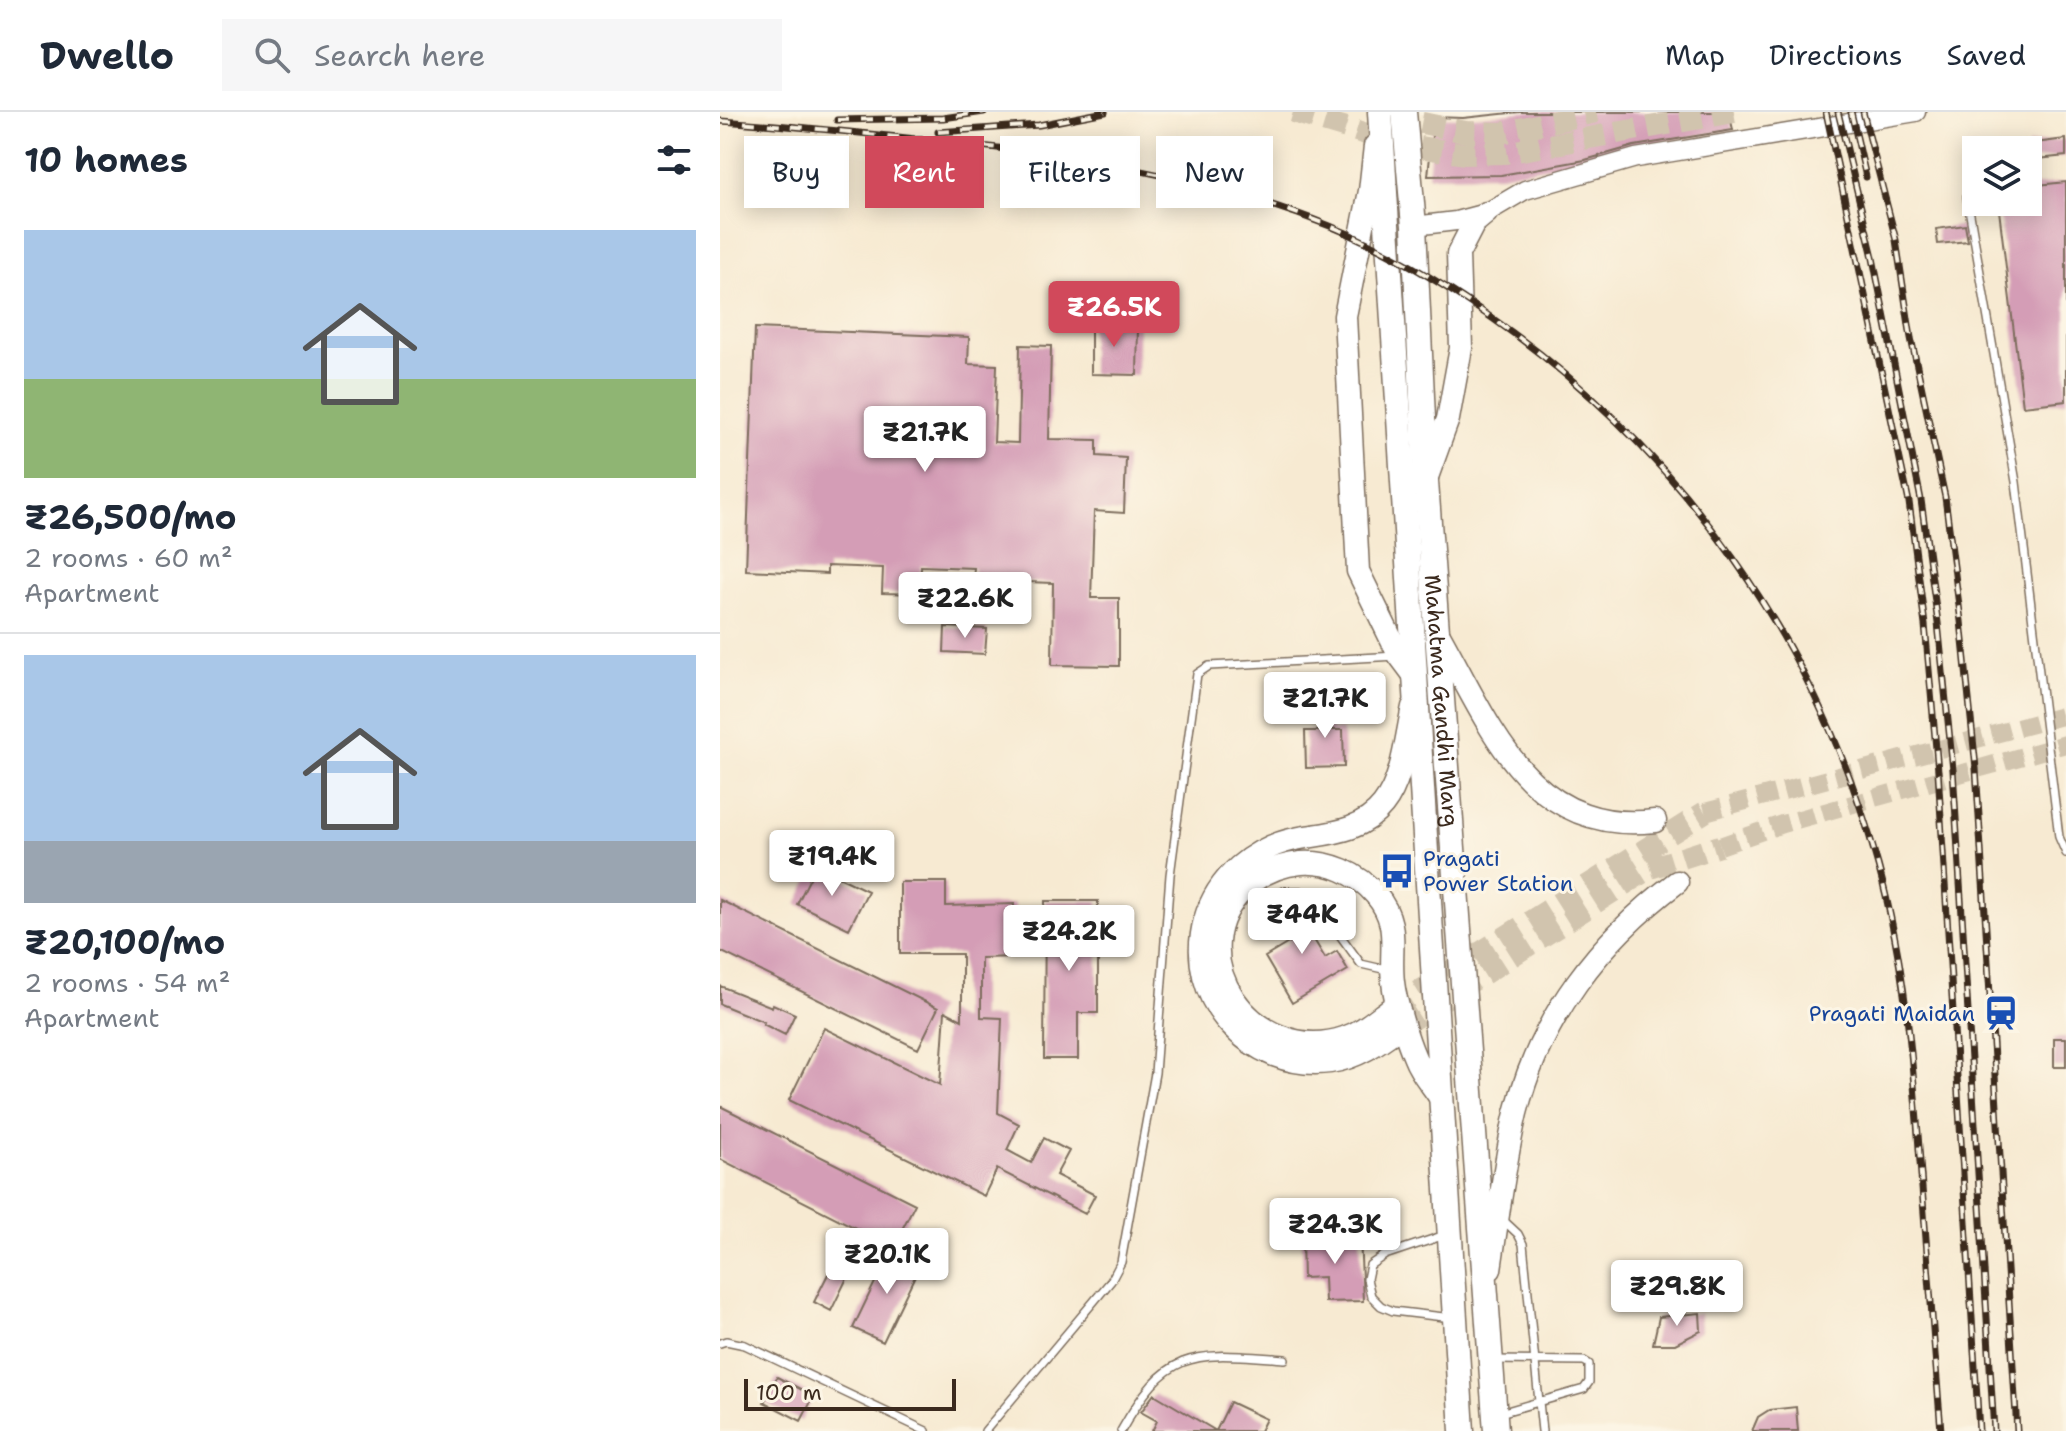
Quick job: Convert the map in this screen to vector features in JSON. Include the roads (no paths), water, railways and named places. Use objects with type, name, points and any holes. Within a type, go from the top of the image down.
[{"type":"highway","name":"Mahatma Gandhi Marg","points":[[1379,112],[1462,1431]]},
{"type":"highway","name":"Mahatma Gandhi Marg","points":[[1404,112],[1414,226],[1426,482],[1496,1423]]},
{"type":"main road","points":[[1379,112],[1370,191],[1345,316],[1358,571],[1415,687],[1394,784],[1384,804],[1359,825],[1339,832],[1278,843],[1250,857],[1218,891],[1205,918],[1200,948],[1208,991],[1223,1018],[1245,1040],[1272,1055],[1301,1062],[1345,1059],[1372,1047],[1395,1018],[1331,1041],[1304,1043],[1278,1036],[1253,1022],[1227,989],[1219,962],[1220,935],[1234,901],[1251,883],[1285,866],[1310,862],[1358,878],[1384,906],[1393,930],[1393,983],[1415,1060],[1441,1099]]},
{"type":"main road","points":[[1426,482],[1448,419],[1461,348],[1458,254],[1474,223],[1486,213],[1525,190],[1636,158],[1916,112]]},
{"type":"main road","points":[[1414,226],[1456,221],[1486,213]]},
{"type":"main road","points":[[1437,631],[1511,760],[1532,784],[1557,803],[1588,817],[1621,823],[1655,821]]},
{"type":"main road","points":[[1486,1291],[1517,1109],[1534,1060],[1557,1013],[1581,975],[1631,919],[1677,882]]},
{"type":"lane","points":[[1970,216],[2016,482],[2059,837],[2066,853]]},
{"type":"lane","points":[[985,1431],[1111,1281],[1121,1262],[1155,1073],[1170,875],[1197,674],[1209,666],[1399,655]]},
{"type":"lane","points":[[1252,916],[1284,891],[1300,891],[1315,901],[1361,964],[1393,971]]},
{"type":"lane","points":[[1498,1216],[1522,1240],[1542,1431]]},
{"type":"lane","points":[[1448,1234],[1385,1255],[1370,1265],[1367,1279],[1371,1296],[1381,1306],[1393,1311],[1454,1319]]},
{"type":"lane","points":[[720,1343],[726,1341],[745,1345],[926,1431]]},
{"type":"lane","points":[[1121,1431],[1152,1383],[1167,1370],[1192,1358],[1218,1355],[1285,1359]]},
{"type":"lane","points":[[1491,1361],[1535,1359],[1584,1361],[1589,1364],[1586,1387],[1539,1402],[1496,1423]]},
{"type":"tunnel","points":[[1293,112],[1400,144],[1464,154],[1505,153],[1734,112]]},
{"type":"tunnel","points":[[1389,116],[1466,132],[1501,133],[1596,112]]},
{"type":"tunnel","points":[[1705,812],[2066,715]]},
{"type":"tunnel","points":[[1720,846],[1782,824],[2066,744]]},
{"type":"tunnel","points":[[1390,1009],[1705,812]]},
{"type":"tunnel","points":[[1400,1027],[1650,868],[1720,846]]},
{"type":"railway","points":[[837,120],[943,118],[984,112]]},
{"type":"railway","points":[[938,132],[1039,125],[1105,112]]},
{"type":"railway","points":[[1826,112],[1909,502],[1925,625],[1938,771],[1979,1431]]},
{"type":"railway","points":[[1838,112],[1872,253],[1921,500],[1938,623],[1953,770],[1994,1431]]},
{"type":"railway","points":[[1851,112],[1866,177]]},
{"type":"railway","points":[[1863,112],[1896,240],[1911,338],[1945,497],[1961,621],[1976,768],[2017,1431]]},
{"type":"railway","points":[[720,121],[969,145],[1074,159],[1178,179],[1280,208],[1372,245],[1454,292],[1560,370],[1623,428],[1681,491],[1733,558],[1779,629],[1819,704],[1852,783],[1878,865],[1895,939],[1911,1050],[1941,1431]]},
{"type":"place","name":"Pragati Power Station","points":[[1397,871]]},
{"type":"place","name":"Pragati Maidan","points":[[2001,1013]]}]
